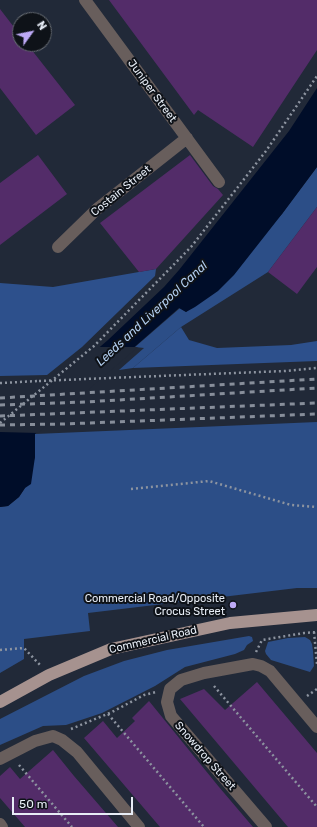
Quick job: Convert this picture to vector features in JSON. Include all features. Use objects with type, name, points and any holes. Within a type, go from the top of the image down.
[{"type":"main road","name":"Commercial Road","points":[[0,702],[49,675],[111,649],[230,623],[317,615]]},
{"type":"street","name":"Juniper Street","points":[[85,0],[220,182]]},
{"type":"street","name":"Costain Street","points":[[58,247],[97,208],[188,138]]},
{"type":"street","points":[[170,689],[181,680],[204,673],[253,664],[261,666],[270,671],[317,727]]},
{"type":"street","name":"Snowdrop Street","points":[[170,689],[167,702],[171,716],[266,827]]},
{"type":"street","points":[[5,757],[35,741],[53,736],[62,740],[77,752],[139,827]]},
{"type":"path","points":[[0,423],[94,346],[191,247],[266,151],[317,76]]},
{"type":"path","points":[[0,383],[285,371],[317,368]]},
{"type":"path","points":[[131,489],[209,480],[290,505],[317,507]]},
{"type":"path","points":[[253,664],[256,650],[262,640],[304,632],[316,632],[317,664]]},
{"type":"path","points":[[0,650],[24,648],[49,675]]},
{"type":"path","points":[[204,673],[317,807]]},
{"type":"path","points":[[62,740],[66,731],[108,714],[144,695],[170,689]]},
{"type":"path","points":[[108,714],[204,827]]},
{"type":"path","points":[[5,757],[72,827]]},
{"type":"shaded area","points":[[317,167],[317,207],[268,272],[181,327],[133,368],[119,370],[144,348],[135,347],[180,308],[186,312],[282,214]]},
{"type":"shaded area","points":[[156,269],[155,276],[82,347],[47,375],[0,376],[0,283],[53,287]]},
{"type":"shaded area","points":[[181,327],[189,340],[217,348],[291,345],[317,341],[317,361],[133,368]]},
{"type":"shaded area","points":[[317,422],[317,588],[297,588],[88,613],[90,631],[24,639],[24,659],[0,673],[0,507],[8,506],[19,497],[25,488],[35,457],[35,434]]},
{"type":"shaded area","points":[[249,636],[252,637],[253,641],[247,645],[244,650],[235,654],[185,667],[155,686],[102,713],[66,725],[43,726],[0,745],[0,719],[84,676],[124,661],[167,650]]},
{"type":"shaded area","points":[[305,637],[310,640],[313,651],[314,666],[310,672],[271,660],[266,654],[265,651],[268,642],[288,638]]},
{"type":"water","name":"Leeds and Liverpool Canal","points":[[317,88],[317,167],[282,214],[234,275],[218,291],[186,312],[179,308],[35,434],[35,457],[31,484],[25,488],[19,497],[8,506],[0,507],[0,432],[108,340],[164,287],[289,131]]},
{"type":"pier","points":[[96,347],[138,347],[38,433],[0,432],[0,429]]},
{"type":"building","points":[[109,0],[317,0],[317,50],[253,147],[198,110],[194,115]]},
{"type":"building","points":[[0,9],[12,25],[12,52],[33,52],[75,105],[36,135],[0,88]]},
{"type":"building","points":[[38,155],[67,194],[0,245],[0,183]]},
{"type":"building","points":[[190,155],[213,186],[223,195],[156,269],[139,272],[100,223]]},
{"type":"building","points":[[317,207],[317,267],[297,294],[268,272]]},
{"type":"building","points":[[257,682],[317,753],[317,827],[288,827],[180,699],[204,689],[225,710]]},
{"type":"building","points":[[149,701],[253,827],[160,827],[84,738],[103,721],[117,738],[135,721],[132,718]]},
{"type":"building","points":[[53,750],[118,827],[25,827],[0,798],[0,776],[10,767],[20,779]]},
{"type":"railway","points":[[0,398],[317,379]]},
{"type":"railway","points":[[0,405],[85,402],[317,388]]},
{"type":"railway","points":[[0,416],[317,403]]},
{"type":"railway","points":[[0,425],[317,414]]},
{"type":"place","name":"Commercial Road/Opposite Crocus Street","points":[[233,605]]}]
